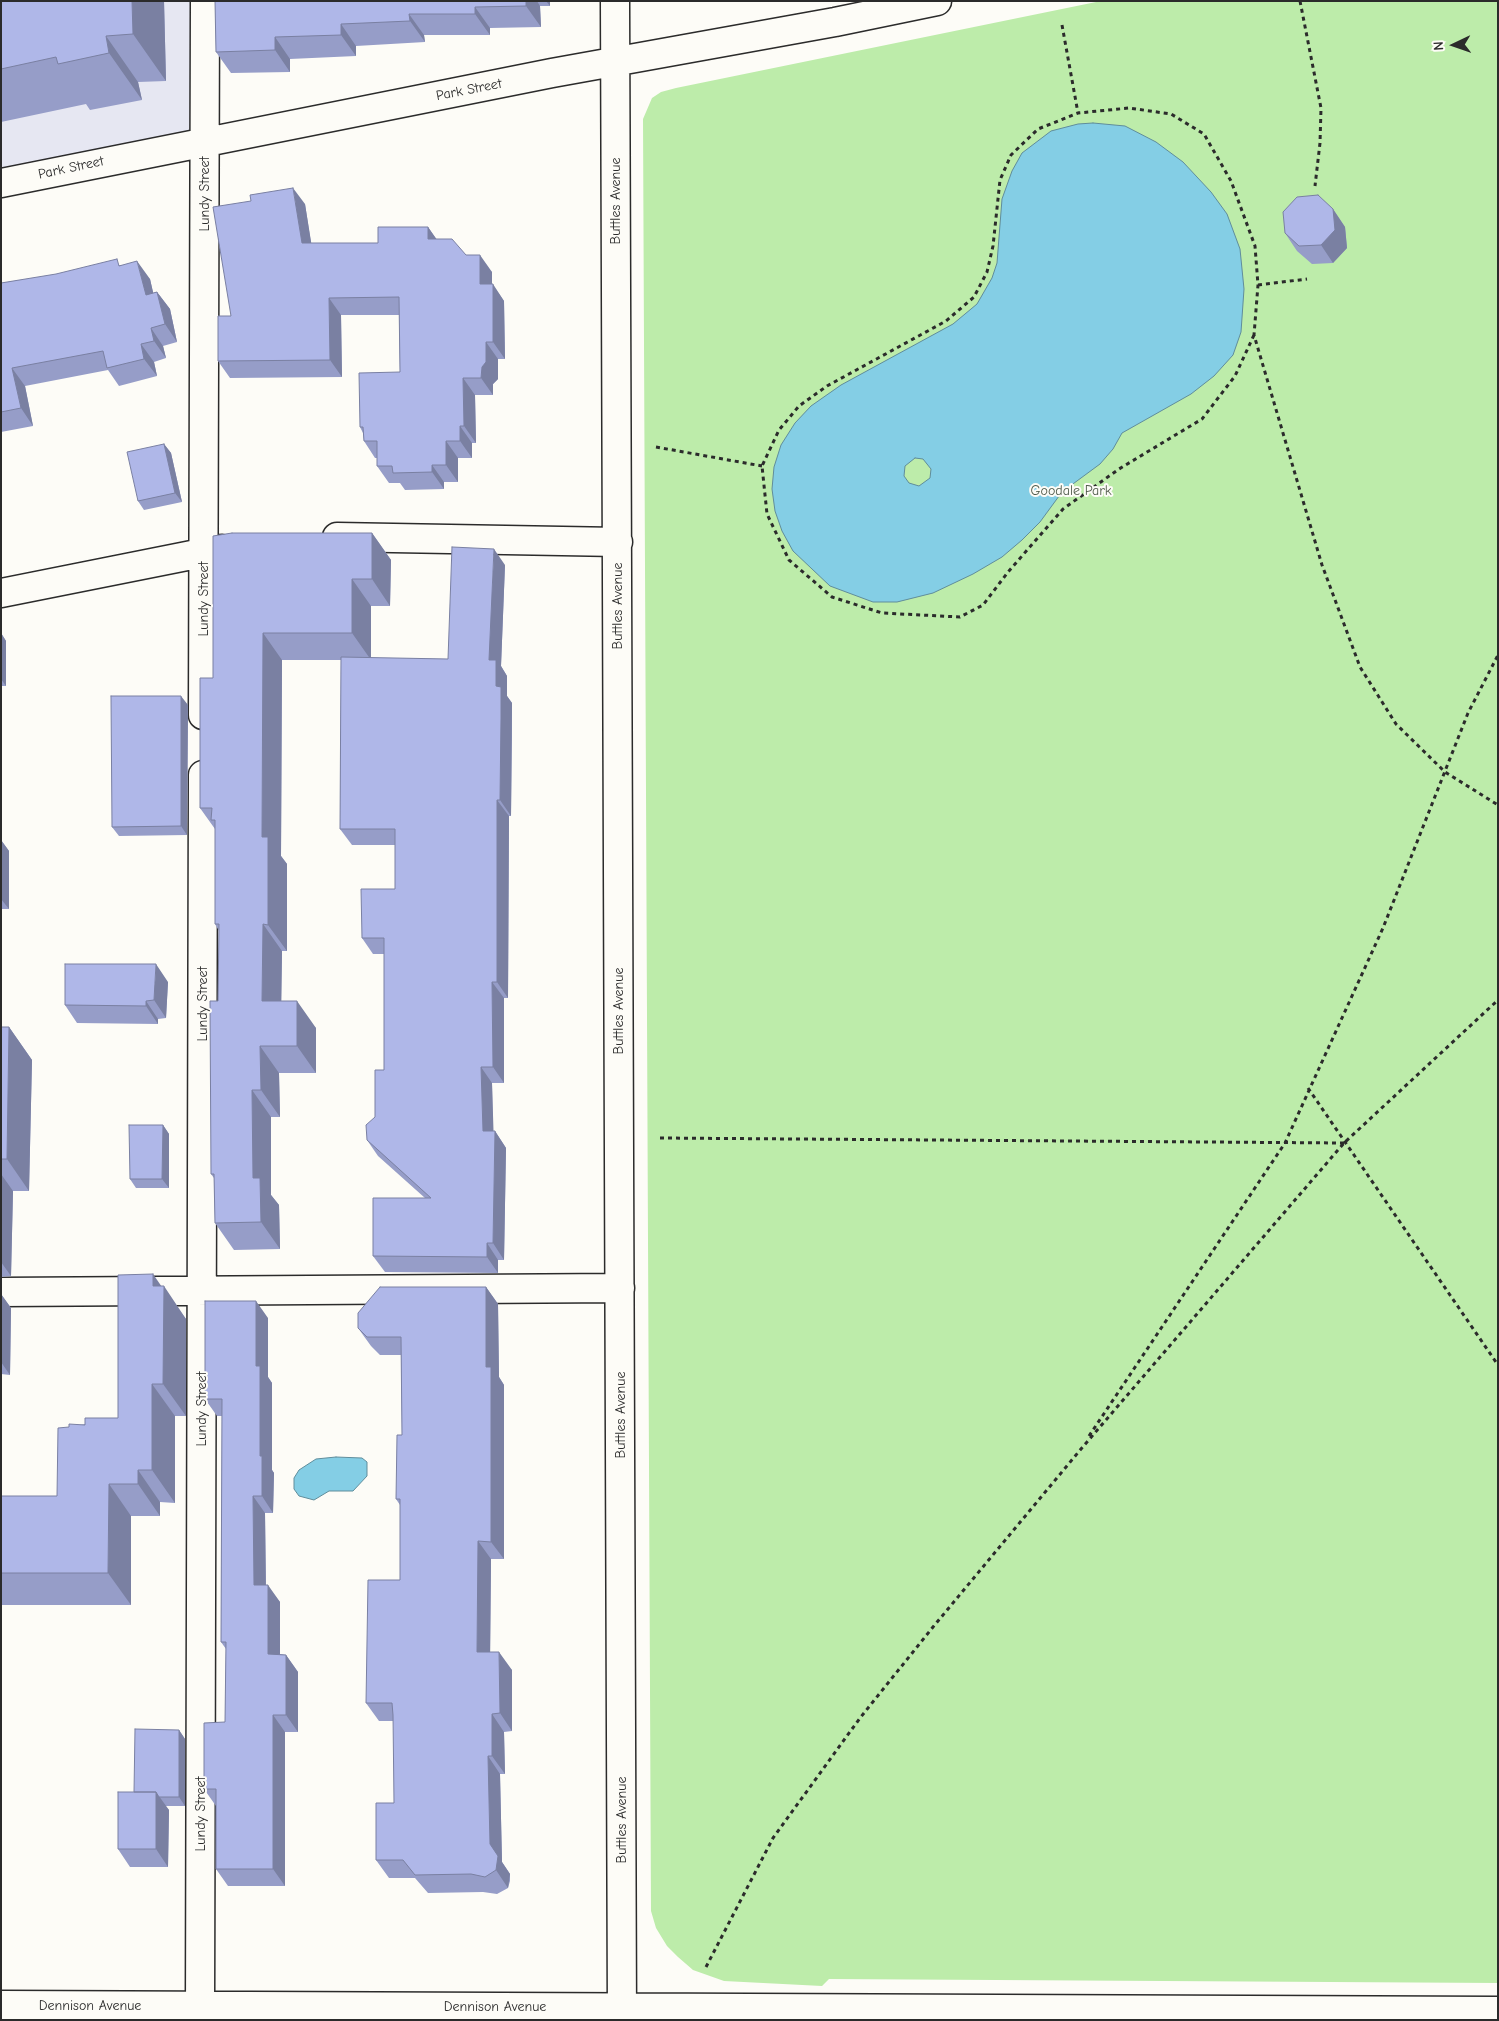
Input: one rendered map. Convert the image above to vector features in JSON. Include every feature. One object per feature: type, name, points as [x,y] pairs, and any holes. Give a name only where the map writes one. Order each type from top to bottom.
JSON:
[{"type":"street","name":"Lundy Street","points":[[200,2006],[205,1]]},
{"type":"street","name":"Buttles Avenue","points":[[615,1],[622,2014]]},
{"type":"street","name":"Park Street","points":[[1,183],[205,141],[937,1]]},
{"type":"street","points":[[309,537],[395,536],[618,542]]},
{"type":"street","points":[[1,593],[242,545]]},
{"type":"street","points":[[1,1292],[620,1288]]},
{"type":"street","name":"Dennison Avenue","points":[[1,2005],[200,2006],[622,2014],[1395,2015],[1498,2011]]},
{"type":"path","points":[[1300,1],[1321,108],[1320,143],[1315,186]]},
{"type":"path","points":[[1062,25],[1078,113]]},
{"type":"path","points":[[1130,108],[1171,114],[1204,134],[1231,181],[1255,246],[1258,285],[1254,335],[1235,376],[1202,419],[1119,469],[1063,509],[1008,572],[983,606],[960,617],[882,613],[832,597],[789,560],[767,514],[762,466],[780,430],[799,406],[827,386],[946,321],[974,297],[987,272],[1000,180],[1011,155],[1038,129],[1078,113],[1130,108]]},
{"type":"path","points":[[1258,285],[1307,279]]},
{"type":"path","points":[[1254,335],[1322,565],[1360,667],[1396,724],[1445,772],[1498,804]]},
{"type":"path","points":[[656,447],[762,466]]},
{"type":"path","points":[[1080,1449],[1284,1142],[1383,928],[1468,713],[1498,655]]},
{"type":"path","points":[[706,1967],[773,1838],[823,1767],[933,1627],[1080,1449],[1344,1144],[1498,1000]]},
{"type":"path","points":[[1308,1088],[1344,1144],[1498,1365]]},
{"type":"path","points":[[660,1138],[1344,1144]]},
{"type":"shaded area","points":[[1,1],[203,1],[201,150],[1,193]]},
{"type":"green space","name":"Goodale Park","points":[[1101,1],[1498,1],[1498,1983],[829,1979],[822,1986],[724,1981],[693,1970],[678,1957],[667,1946],[656,1928],[651,1911],[643,119],[652,98],[661,92],[676,88]]},
{"type":"water","points":[[1093,123],[1125,126],[1156,142],[1183,162],[1211,192],[1227,214],[1240,249],[1244,289],[1241,332],[1233,355],[1214,376],[1191,394],[1122,433],[1113,449],[1100,464],[1062,492],[1040,522],[1022,540],[1002,557],[973,574],[933,593],[897,602],[873,602],[830,586],[793,551],[782,531],[775,511],[772,489],[774,467],[781,445],[795,423],[811,406],[841,385],[953,324],[977,304],[992,278],[997,263],[1002,199],[1012,171],[1022,153],[1051,131],[1078,124]],"holes":[[[915,458],[923,459],[931,469],[930,478],[919,486],[909,483],[904,476],[905,466]]]},
{"type":"water","points":[[336,1457],[362,1458],[367,1462],[367,1476],[353,1491],[329,1491],[314,1500],[299,1496],[294,1489],[294,1478],[299,1470],[316,1459]]},
{"type":"building","points":[[1,1],[132,1],[133,34],[106,36],[109,53],[58,64],[56,57],[1,69]]},
{"type":"building","points":[[215,1],[526,1],[526,6],[475,7],[475,14],[409,14],[410,21],[341,24],[341,35],[275,37],[275,50],[216,52]]},
{"type":"building","points":[[293,188],[302,243],[378,243],[378,227],[428,227],[428,239],[452,239],[466,255],[480,255],[480,284],[493,284],[493,342],[486,342],[486,362],[482,367],[481,378],[463,378],[464,426],[460,426],[460,441],[446,441],[446,465],[432,465],[432,472],[393,473],[392,466],[377,466],[377,441],[364,441],[363,427],[360,427],[359,373],[400,372],[399,297],[329,298],[330,360],[218,361],[218,316],[231,316],[213,207],[251,201],[250,195]]},
{"type":"building","points":[[1318,195],[1333,209],[1335,230],[1321,245],[1299,246],[1285,233],[1283,212],[1297,197]]},
{"type":"building","points":[[117,259],[119,266],[137,261],[146,295],[157,292],[165,324],[151,328],[154,341],[141,344],[144,359],[107,368],[103,351],[12,368],[21,408],[1,412],[1,283],[56,274]]},
{"type":"building","points":[[164,444],[175,493],[138,501],[127,452]]},
{"type":"building","points":[[232,533],[372,533],[372,579],[352,579],[352,633],[263,633],[262,837],[268,837],[268,925],[263,924],[262,1001],[297,1001],[297,1046],[260,1046],[261,1090],[252,1090],[253,1178],[260,1178],[261,1222],[215,1223],[214,1174],[211,1174],[210,1001],[218,1001],[219,924],[215,924],[215,820],[211,820],[212,808],[200,808],[200,678],[213,678],[213,536]]},
{"type":"building","points":[[452,547],[494,549],[489,660],[496,660],[496,686],[501,687],[500,800],[497,800],[497,982],[492,982],[493,1067],[481,1067],[483,1131],[495,1131],[493,1243],[487,1243],[487,1257],[373,1256],[373,1198],[431,1198],[367,1140],[366,1125],[375,1117],[375,1070],[384,1070],[384,938],[362,938],[361,889],[395,889],[395,829],[340,829],[341,657],[448,659]]},
{"type":"building","points":[[111,696],[181,696],[181,826],[112,827]]},
{"type":"building","points":[[65,964],[156,964],[154,1000],[146,1001],[146,1006],[65,1005]]},
{"type":"building","points":[[1,1027],[9,1027],[7,1159],[1,1159]]},
{"type":"building","points":[[129,1125],[163,1125],[162,1179],[130,1179]]},
{"type":"building","points":[[153,1274],[153,1286],[164,1286],[163,1384],[152,1384],[152,1470],[138,1470],[138,1484],[109,1484],[108,1573],[1,1573],[1,1496],[57,1496],[58,1428],[69,1427],[69,1424],[85,1425],[85,1418],[118,1418],[118,1275]]},
{"type":"building","points":[[380,1287],[486,1287],[486,1367],[491,1367],[491,1542],[478,1541],[477,1652],[499,1652],[500,1713],[492,1714],[492,1756],[488,1756],[490,1844],[498,1856],[496,1870],[485,1877],[471,1874],[415,1875],[403,1860],[376,1860],[376,1803],[394,1803],[393,1715],[392,1703],[366,1703],[368,1580],[400,1580],[400,1499],[396,1499],[397,1435],[402,1435],[401,1337],[367,1337],[358,1328],[358,1313]]},
{"type":"building","points":[[205,1301],[256,1301],[256,1366],[260,1366],[262,1496],[253,1496],[254,1585],[268,1585],[268,1654],[286,1655],[286,1715],[273,1715],[273,1869],[216,1869],[216,1789],[204,1789],[204,1723],[225,1722],[226,1642],[221,1642],[222,1399],[205,1399]]},
{"type":"building","points":[[135,1729],[179,1730],[179,1797],[159,1797],[156,1792],[134,1792]]},
{"type":"building","points":[[118,1792],[156,1792],[156,1849],[118,1849]]}]
